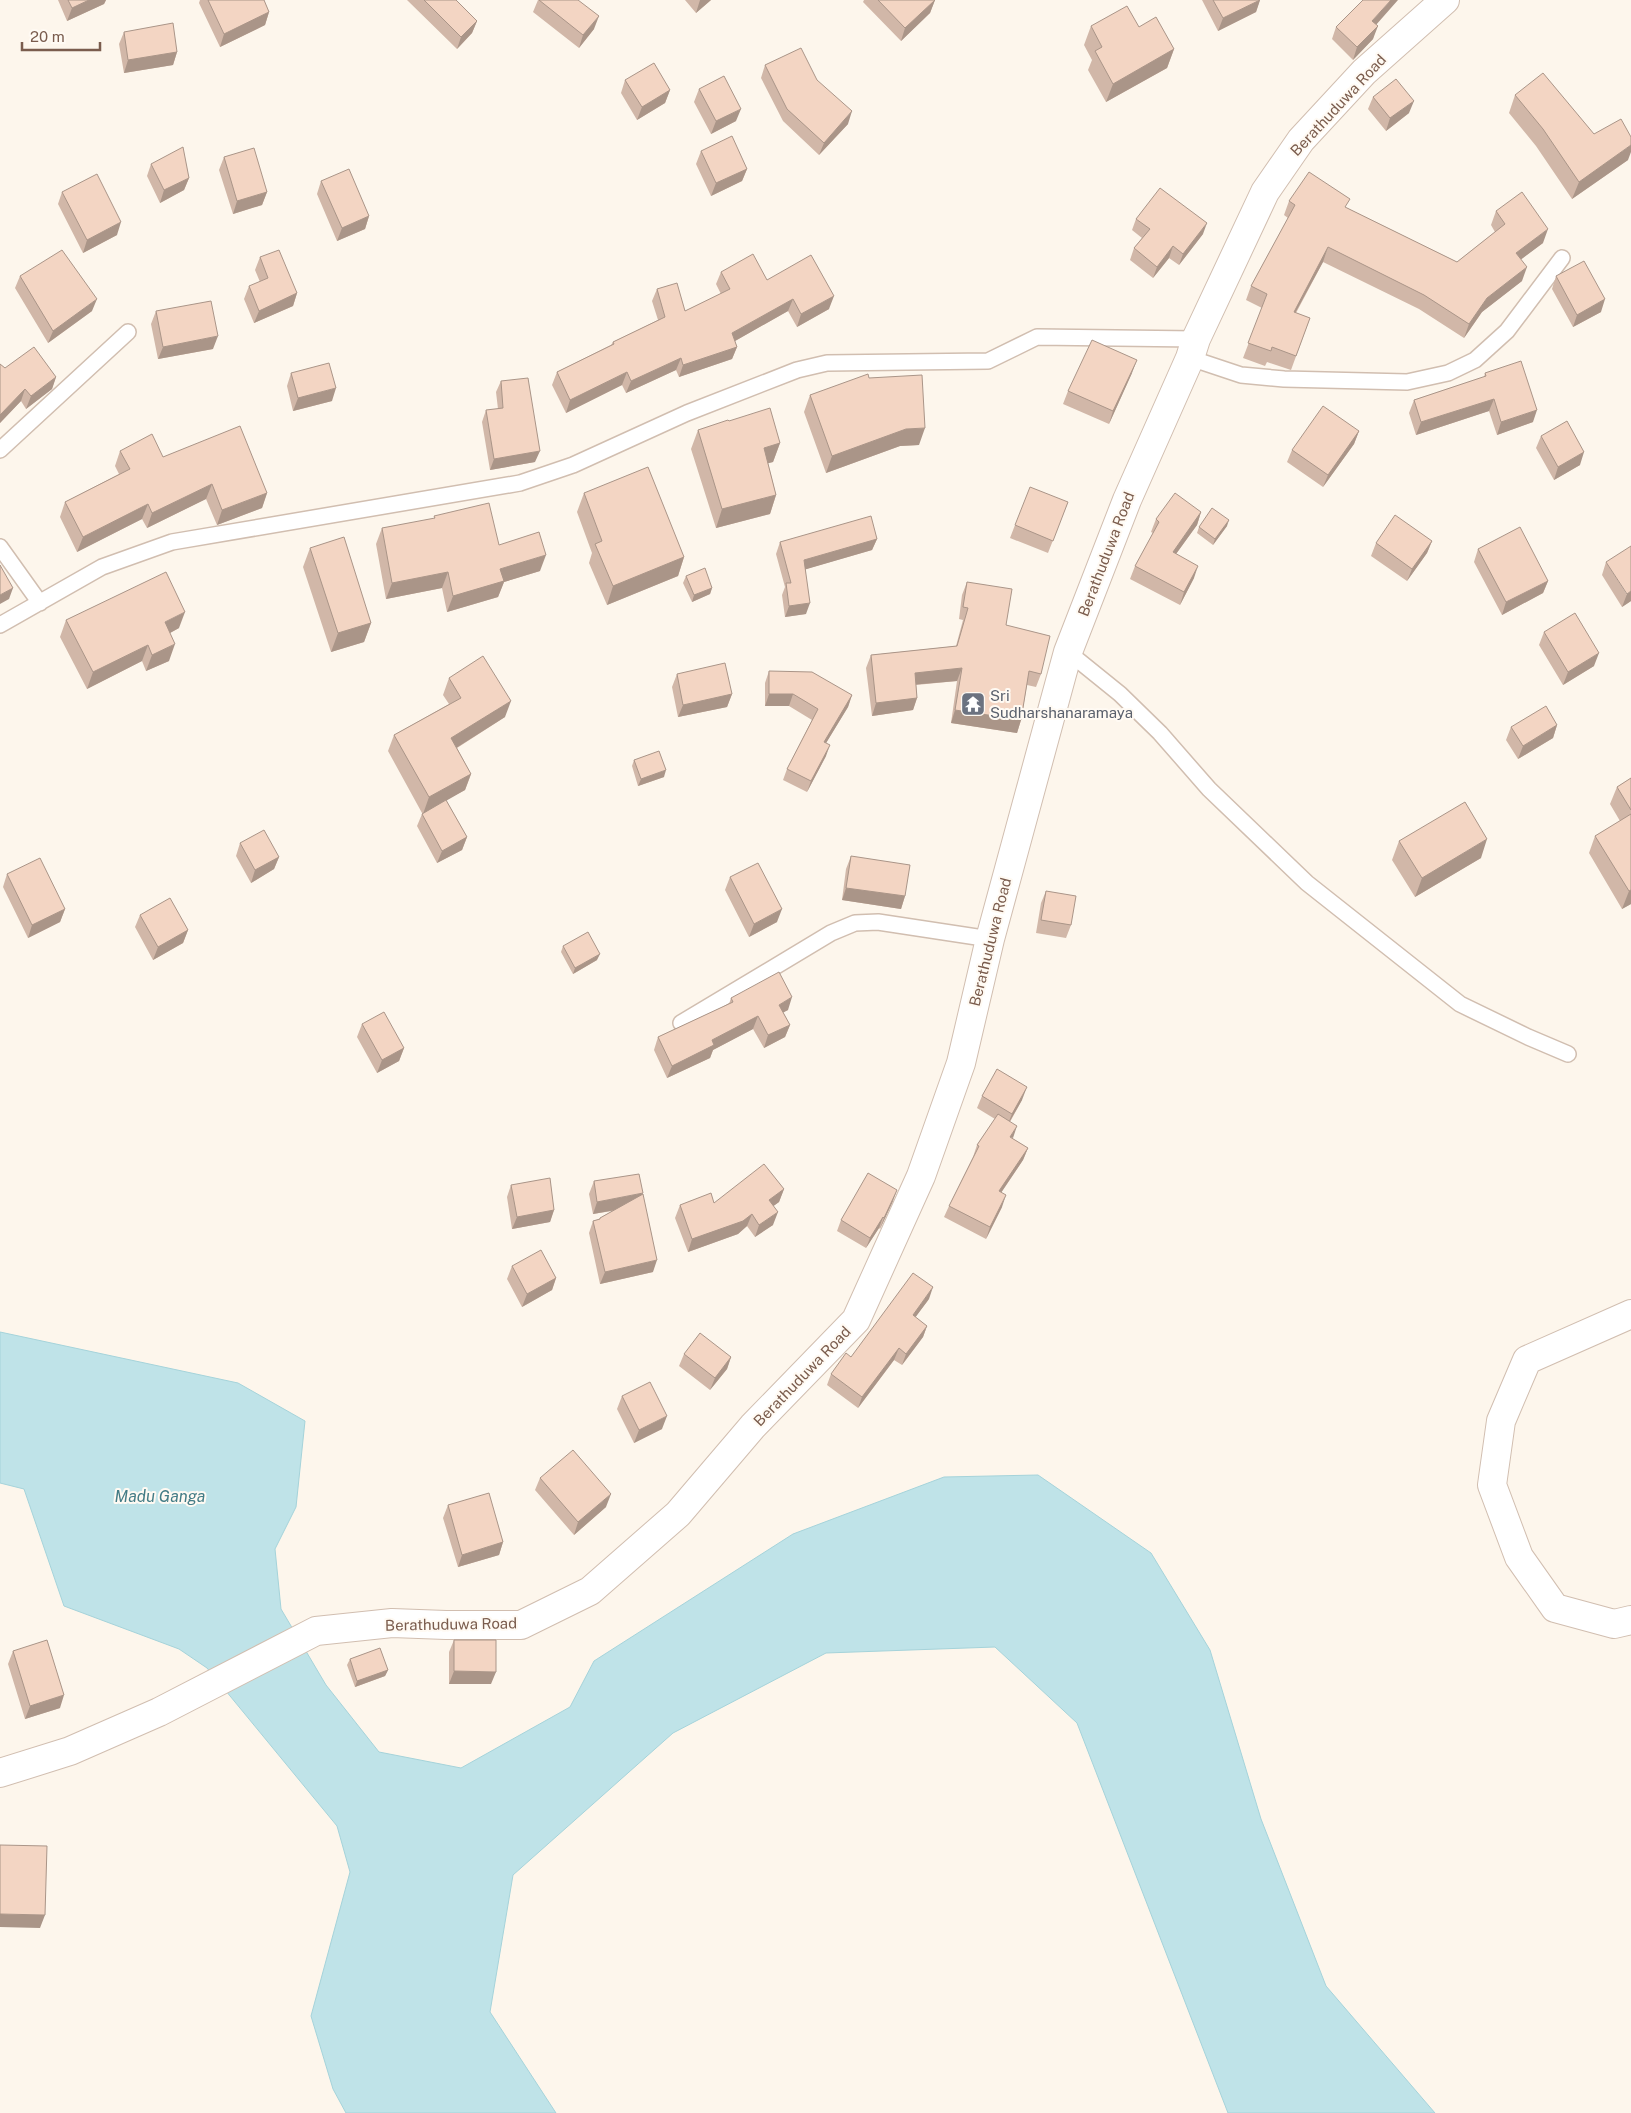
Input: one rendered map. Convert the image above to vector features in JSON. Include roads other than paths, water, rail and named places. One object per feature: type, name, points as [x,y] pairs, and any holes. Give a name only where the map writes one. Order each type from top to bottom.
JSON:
[{"type":"street","name":"Berathuduwa Road","points":[[0,1773],[70,1751],[159,1712],[316,1632],[392,1623],[521,1625],[590,1591],[678,1514],[754,1426],[856,1320],[921,1176],[961,1063],[990,939],[1068,652],[1126,500],[1193,348],[1265,192],[1300,140],[1364,72],[1445,0]]},
{"type":"street","points":[[1631,1314],[1528,1360],[1501,1421],[1492,1485],[1519,1557],[1555,1608],[1614,1624],[1631,1620]]},
{"type":"lane","points":[[0,625],[102,566],[172,542],[520,483],[573,465],[687,414],[797,370],[827,363],[988,361],[1037,337],[1193,348],[1241,375],[1284,379],[1407,382],[1448,373],[1475,360],[1506,330],[1562,258]]},
{"type":"lane","points":[[0,450],[128,332]]},
{"type":"lane","points":[[0,547],[40,603]]},
{"type":"lane","points":[[1068,652],[1120,694],[1160,733],[1210,789],[1307,883],[1460,1004],[1568,1054]]},
{"type":"lane","points":[[681,1023],[831,933],[855,923],[878,922],[990,939]]},
{"type":"water","name":"Madu Ganga","points":[[0,1332],[238,1383],[305,1421],[296,1507],[275,1549],[281,1609],[326,1685],[379,1752],[461,1768],[570,1707],[594,1661],[793,1534],[944,1477],[1038,1475],[1151,1553],[1210,1650],[1261,1819],[1326,1986],[1435,2113],[1228,2113],[1077,1723],[995,1647],[826,1653],[673,1733],[513,1875],[490,2012],[556,2113],[346,2113],[333,2089],[311,2016],[350,1872],[337,1826],[207,1668],[179,1649],[64,1606],[24,1489],[0,1483]]},
{"type":"place","name":"Sri Sudharshanaramaya","points":[[973,704]]}]
